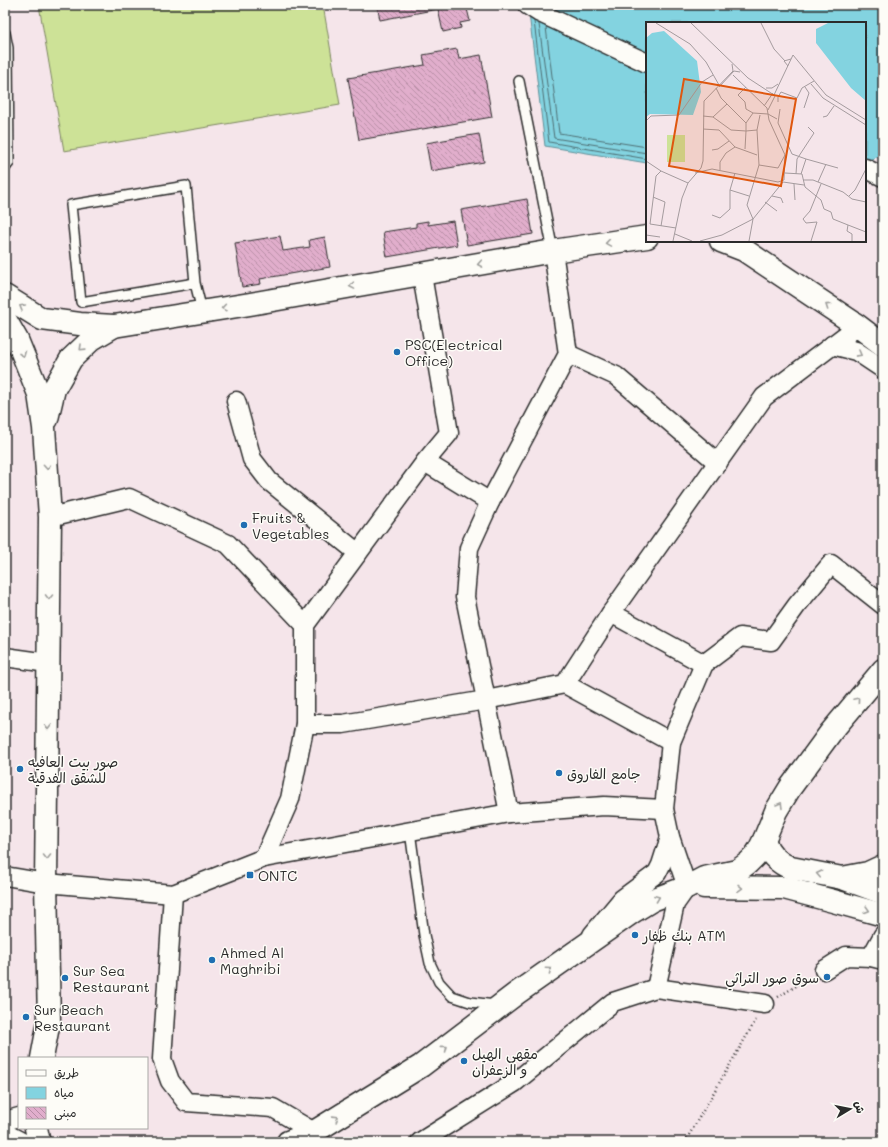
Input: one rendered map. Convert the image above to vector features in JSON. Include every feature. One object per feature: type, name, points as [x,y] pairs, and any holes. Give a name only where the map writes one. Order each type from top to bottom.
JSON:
[{"type":"street","points":[[527,5],[538,12],[646,62]]},
{"type":"street","points":[[866,168],[883,177]]},
{"type":"street","points":[[5,296],[42,319],[80,324],[114,326],[646,236]]},
{"type":"street","points":[[724,242],[744,250],[883,344]]},
{"type":"street","points":[[509,813],[465,597],[469,548],[490,502],[568,354],[553,251]]},
{"type":"street","points":[[264,858],[290,799],[305,724],[305,625],[425,462],[450,433],[422,275]]},
{"type":"street","points":[[5,319],[17,340],[39,394],[44,428],[50,516],[46,883],[49,1021],[42,1057]]},
{"type":"street","points":[[44,428],[54,389],[71,359],[92,339],[114,326]]},
{"type":"street","points":[[565,684],[611,613],[764,397],[858,326]]},
{"type":"street","points":[[832,346],[856,351],[883,369]]},
{"type":"street","points":[[568,354],[616,376],[718,463]]},
{"type":"street","points":[[236,401],[252,460],[269,481],[358,553]]},
{"type":"street","points":[[425,462],[490,502]]},
{"type":"street","points":[[50,516],[128,498],[228,544],[305,625]]},
{"type":"street","points":[[687,887],[670,837],[664,810],[671,742],[704,664],[740,637],[771,641],[797,605],[831,564],[883,605]]},
{"type":"street","points":[[611,613],[704,664]]},
{"type":"street","points":[[5,657],[48,663]]},
{"type":"street","points":[[288,1142],[314,1132],[421,1066],[583,946],[652,900],[687,887],[704,878],[729,873],[742,868],[755,856],[764,840],[776,811],[790,788],[831,732],[883,670]]},
{"type":"street","points":[[305,724],[343,724],[486,700],[565,684],[671,742]]},
{"type":"street","points":[[5,876],[46,883],[173,894],[264,858],[509,813],[604,806],[664,810]]},
{"type":"street","points":[[583,946],[622,898],[657,873],[670,837]]},
{"type":"street","points":[[764,840],[770,852],[786,866],[842,878],[883,893]]},
{"type":"street","points":[[842,878],[868,873],[883,866]]},
{"type":"street","points":[[687,887],[784,888],[883,915]]},
{"type":"street","points":[[656,988],[675,904],[687,887]]},
{"type":"street","points":[[173,894],[162,1059],[170,1081],[186,1102],[273,1108],[314,1132]]},
{"type":"street","points":[[824,970],[846,956],[877,958],[883,934]]},
{"type":"street","points":[[420,1142],[514,1083],[613,1002],[656,988],[765,1004]]},
{"type":"street","points":[[5,1121],[18,1117]]},
{"type":"street","points":[[36,1129],[39,1142]]},
{"type":"street","points":[[5,1134],[22,1142]]},
{"type":"lane","points":[[5,33],[8,48],[9,163],[5,168]]},
{"type":"lane","points":[[519,81],[553,251]]},
{"type":"lane","points":[[195,283],[81,302],[71,205],[186,186],[195,283],[202,312]]},
{"type":"lane","points":[[410,830],[424,935],[430,963],[439,982],[452,996],[470,1002],[500,1006]]},
{"type":"path","points":[[685,1142],[765,1004],[824,970]]},
{"type":"green space","points":[[39,5],[323,5],[340,105],[64,151]]},
{"type":"water","points":[[528,5],[883,5],[883,156],[866,161],[866,22],[646,22],[646,163],[545,146]]},
{"type":"building","points":[[377,5],[466,5],[470,21],[460,23],[461,28],[443,32],[438,9],[380,20]]},
{"type":"building","points":[[457,49],[459,59],[481,55],[492,117],[359,140],[348,78],[425,65],[423,55]]},
{"type":"building","points":[[479,134],[484,162],[431,171],[426,143]]},
{"type":"building","points":[[527,199],[533,234],[467,245],[461,210]]},
{"type":"building","points":[[428,221],[428,225],[453,221],[457,245],[387,257],[383,232],[416,227],[416,223]]},
{"type":"building","points":[[280,236],[283,251],[310,247],[309,240],[325,237],[330,267],[260,279],[261,284],[242,287],[235,243]]},
{"type":"place","name":"PSC(Electrical Office)","points":[[397,352]]},
{"type":"place","name":"Fruits & Vegetables","points":[[244,525]]},
{"type":"place","name":"صور بيت العافيه للشقق الفدقية","points":[[20,769]]},
{"type":"place","name":"جامع الفاروق","points":[[559,773]]},
{"type":"place","name":"ONTC","points":[[250,875]]},
{"type":"place","name":"بنك ظفار ATM","points":[[635,935]]},
{"type":"place","name":"Ahmed Al Maghribi","points":[[212,960]]},
{"type":"place","name":"سوق صور التراثي","points":[[827,977]]},
{"type":"place","name":"Sur Sea Restaurant","points":[[65,978]]},
{"type":"place","name":"Sur Beach Restaurant","points":[[26,1017]]},
{"type":"place","name":"مقهى الهيل و الزعفران","points":[[464,1061]]}]
